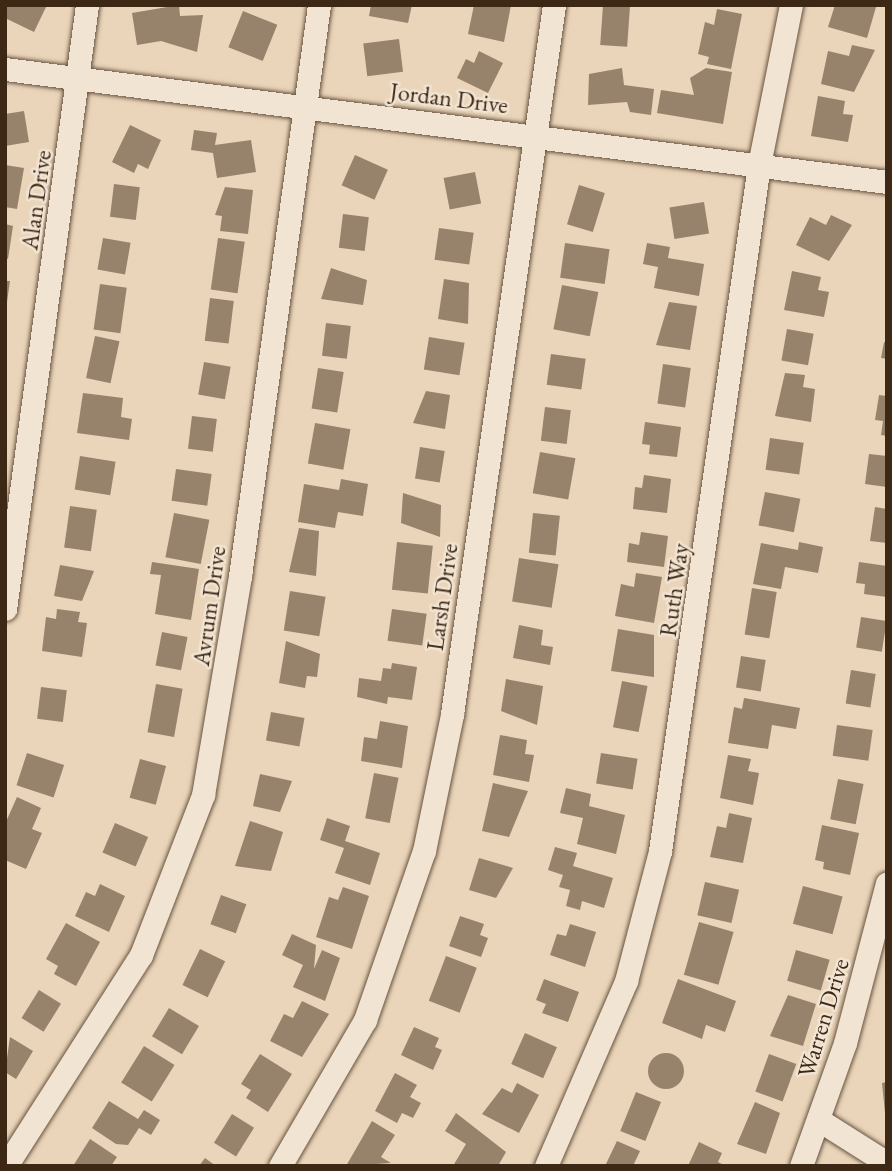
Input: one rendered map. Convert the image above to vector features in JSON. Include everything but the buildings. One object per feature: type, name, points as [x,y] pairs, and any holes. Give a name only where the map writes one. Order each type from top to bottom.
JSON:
[{"type":"street","name":"Alan Drive","points":[[5,609],[87,5]]},
{"type":"street","name":"Avrum Drive","points":[[6,1166],[141,955],[203,795],[242,562],[302,106],[319,5]]},
{"type":"street","name":"Larsh Drive","points":[[280,1166],[365,1020],[425,851],[452,715],[533,136],[554,5]]},
{"type":"street","name":"Ruth Way","points":[[546,1166],[626,981],[660,852],[759,165],[791,5]]},
{"type":"street","name":"Jordan Drive","points":[[5,69],[78,75],[887,183]]},
{"type":"street","name":"Warren Drive","points":[[801,1166],[819,1120],[887,883]]},
{"type":"street","points":[[819,1120],[887,1163]]}]
